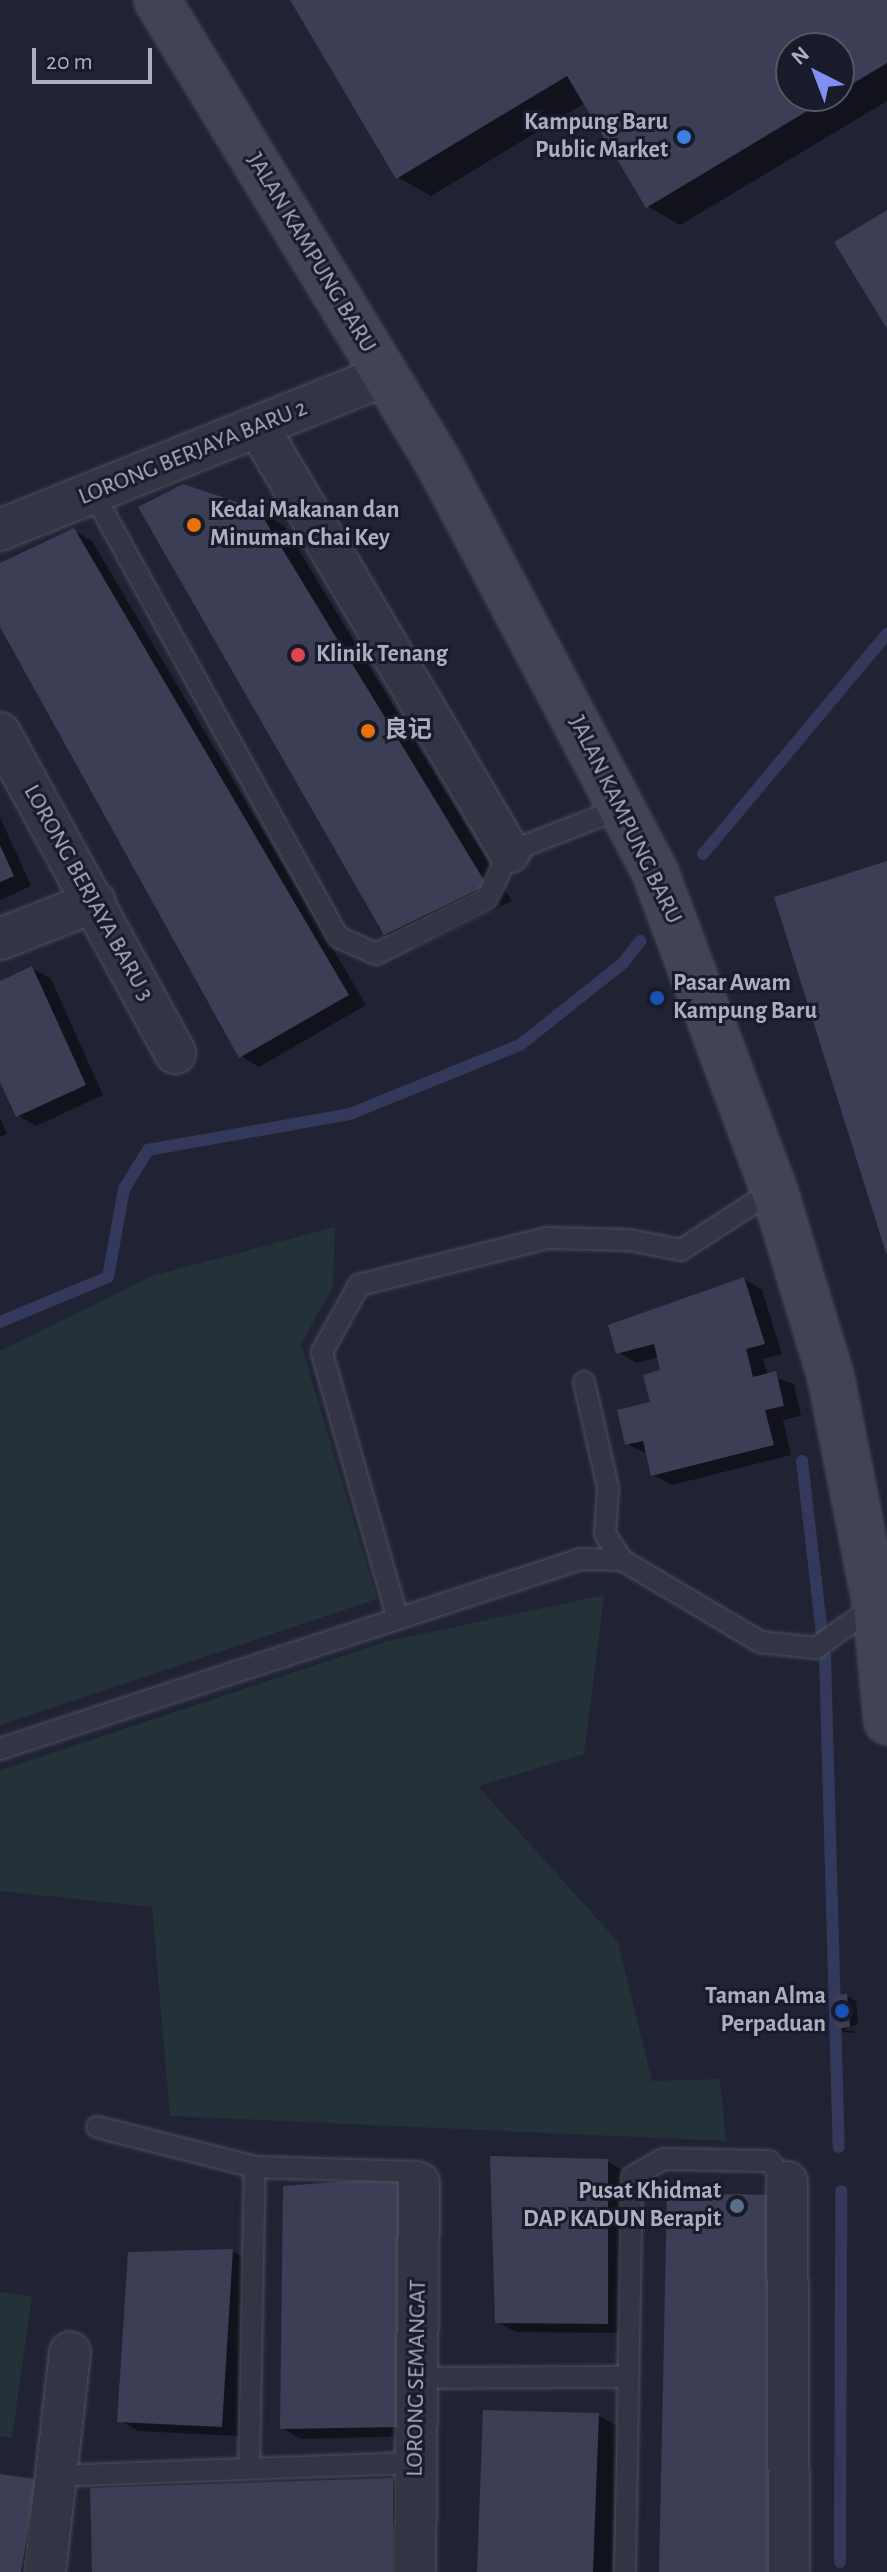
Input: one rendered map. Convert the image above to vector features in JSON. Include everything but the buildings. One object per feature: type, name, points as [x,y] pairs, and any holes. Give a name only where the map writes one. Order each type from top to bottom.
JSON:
[{"type":"main road","name":"JALAN KAMPUNG BARU","points":[[157,0],[386,375],[624,807],[774,1190],[831,1378],[882,1603],[887,1721]]},
{"type":"street","name":"LORONG BERJAYA BARU 2","points":[[0,530],[386,375]]},
{"type":"street","points":[[258,427],[509,852]]},
{"type":"street","name":"LORONG BERJAYA BARU 3","points":[[0,733],[175,1053]]},
{"type":"street","points":[[0,939],[95,902]]},
{"type":"street","points":[[787,2182],[789,2572]]},
{"type":"street","name":"LORONG SEMANGAT","points":[[415,2572],[419,2183]]},
{"type":"street","points":[[45,2572],[70,2352]]},
{"type":"lane","points":[[93,493],[338,937],[376,954],[487,899],[509,852],[624,807]]},
{"type":"lane","points":[[397,1616],[322,1352],[359,1285],[547,1238],[629,1240],[681,1250],[774,1190]]},
{"type":"lane","points":[[584,1382],[608,1488],[605,1534],[622,1560],[760,1642],[816,1648],[882,1603]]},
{"type":"lane","points":[[0,1749],[397,1616],[581,1559],[622,1560]]},
{"type":"lane","points":[[97,2127],[255,2167],[418,2172],[419,2183]]},
{"type":"lane","points":[[625,2572],[625,2377],[632,2177],[663,2159],[769,2161],[787,2182]]},
{"type":"lane","points":[[249,2468],[255,2167]]},
{"type":"lane","points":[[417,2378],[625,2377]]},
{"type":"lane","points":[[56,2476],[416,2463]]},
{"type":"shaded area","points":[[335,1227],[333,1287],[301,1344],[377,1599],[0,1725],[0,1351],[152,1276]]},
{"type":"shaded area","points":[[604,1595],[584,1754],[478,1786],[618,1942],[652,2081],[720,2079],[726,2141],[170,2116],[152,1907],[0,1891],[0,1770],[384,1642]]},
{"type":"shaded area","points":[[0,2292],[32,2296],[12,2438],[0,2436]]},
{"type":"waterway","points":[[703,854],[887,634]]},
{"type":"waterway","points":[[0,1322],[108,1277],[124,1189],[148,1150],[350,1114],[520,1045],[623,963],[640,941]]},
{"type":"waterway","points":[[802,1461],[822,1633]]},
{"type":"waterway","points":[[825,1656],[839,2147]]},
{"type":"waterway","points":[[840,2562],[841,2191]]},
{"type":"place","name":"Kampung Baru Public Market","points":[[684,137]]},
{"type":"place","name":"Kedai Makanan dan Minuman Chai Key","points":[[194,525]]},
{"type":"place","name":"Klinik Tenang","points":[[298,655]]},
{"type":"place","name":"良记","points":[[368,731]]},
{"type":"place","name":"Pasar Awam Kampung Baru","points":[[657,998]]},
{"type":"place","name":"Taman Alma Perpaduan","points":[[842,2011]]},
{"type":"place","name":"Pusat Khidmat DAP KADUN Berapit","points":[[737,2206]]}]
